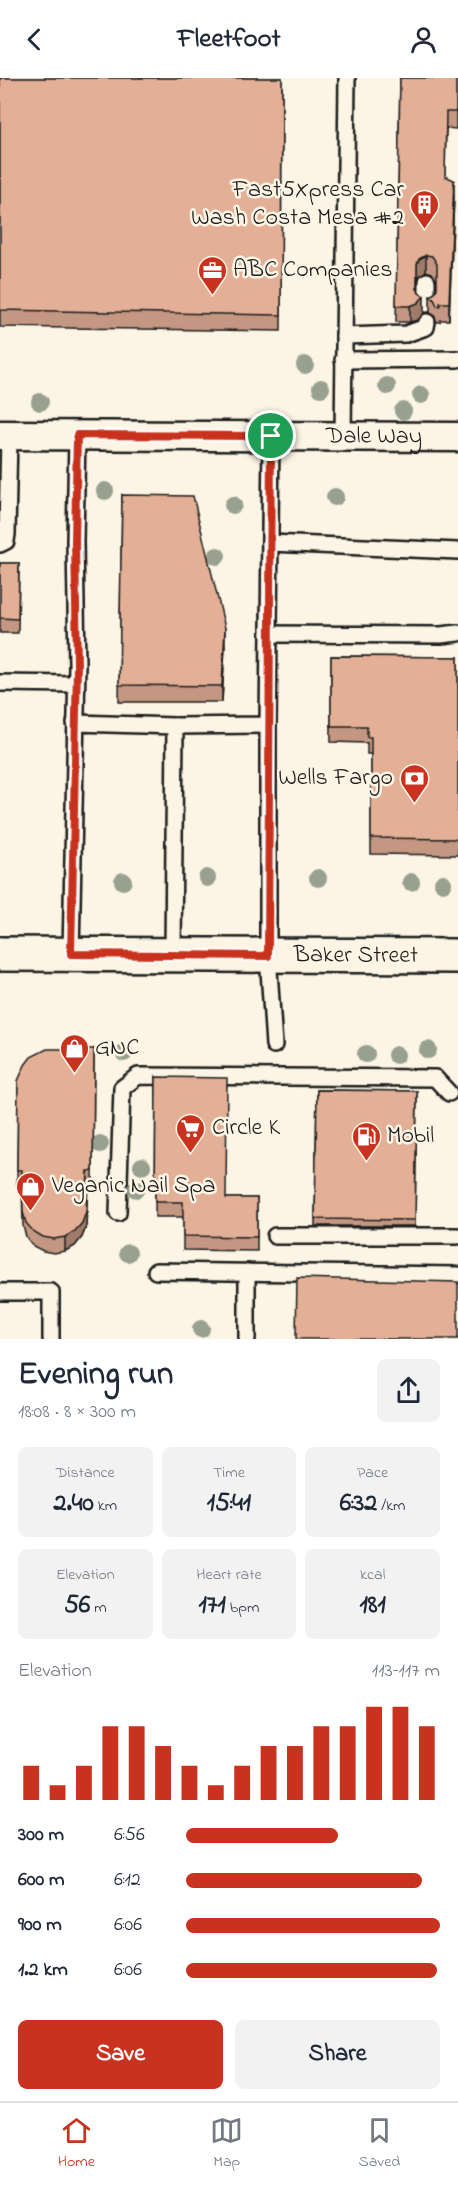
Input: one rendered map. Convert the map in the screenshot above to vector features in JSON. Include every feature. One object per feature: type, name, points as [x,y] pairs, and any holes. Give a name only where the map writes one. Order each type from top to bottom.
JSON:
[{"type":"main road","name":"Baker Street","points":[[0,954],[458,956]]},
{"type":"street","name":"Dale Way","points":[[4,435],[458,437]]},
{"type":"lane","points":[[343,436],[347,78]]},
{"type":"lane","points":[[427,281],[427,304]]},
{"type":"lane","points":[[344,336],[406,334],[426,327],[426,322]]},
{"type":"lane","points":[[343,360],[458,359]]},
{"type":"lane","points":[[0,544],[6,541],[7,534],[4,435]]},
{"type":"lane","points":[[71,954],[76,684],[77,435]]},
{"type":"lane","points":[[271,436],[268,956],[274,1045]]},
{"type":"lane","points":[[270,543],[458,550]]},
{"type":"lane","points":[[269,634],[441,635],[458,633]]},
{"type":"lane","points":[[0,683],[76,684]]},
{"type":"lane","points":[[75,723],[175,726],[268,725]]},
{"type":"lane","points":[[173,954],[175,726]]},
{"type":"lane","points":[[118,1213],[122,1088],[138,1076],[435,1078],[449,1093]]},
{"type":"lane","points":[[274,1236],[458,1236]]},
{"type":"lane","points":[[156,1271],[458,1275]]},
{"type":"lane","points":[[247,1272],[247,1339]]},
{"type":"lane","points":[[0,1292],[51,1292],[51,1339]]},
{"type":"building","points":[[0,78],[282,78],[281,315],[0,310]]},
{"type":"building","name":"Fast5Xpress Car Wash Costa Mesa #2","points":[[400,78],[456,78],[456,112],[446,112],[445,176],[454,180],[449,303],[440,303],[440,306],[437,306],[430,296],[437,288],[437,264],[432,256],[426,255],[419,259],[417,264],[417,288],[424,296],[418,303],[410,306],[396,306]]},
{"type":"building","points":[[122,495],[193,496],[225,628],[222,686],[119,685]]},
{"type":"building","points":[[0,563],[19,563],[18,619],[0,618]]},
{"type":"building","name":"Wells Fargo","points":[[331,656],[458,657],[458,839],[371,838],[371,737],[367,737],[367,726],[331,726]]},
{"type":"building","points":[[47,1049],[94,1049],[93,1171],[88,1171],[86,1212],[82,1223],[75,1231],[65,1237],[54,1239],[43,1237],[26,1223],[23,1212],[22,1170],[17,1170],[18,1081],[31,1057]]},
{"type":"building","name":"Circle K","points":[[156,1077],[227,1078],[226,1198],[257,1198],[257,1237],[183,1236],[183,1202],[155,1202]]},
{"type":"building","name":"Mobil","points":[[317,1090],[417,1091],[415,1220],[315,1219]]},
{"type":"building","points":[[297,1278],[458,1282],[458,1339],[296,1339]]},
{"type":"place","name":"Fast5Xpress Car Wash Costa Mesa #2","points":[[425,230]]},
{"type":"place","name":"ABC Companies","points":[[212,296]]},
{"type":"place","name":"Wells Fargo","points":[[414,804]]},
{"type":"place","name":"GNC","points":[[74,1074]]},
{"type":"place","name":"Circle K","points":[[191,1154]]},
{"type":"place","name":"Mobil","points":[[366,1162]]},
{"type":"place","name":"Veganic Nail Spa","points":[[31,1212]]},
{"type":"route","points":[[77,435],[271,436],[268,956],[71,954],[77,665],[75,542],[77,435]]}]
